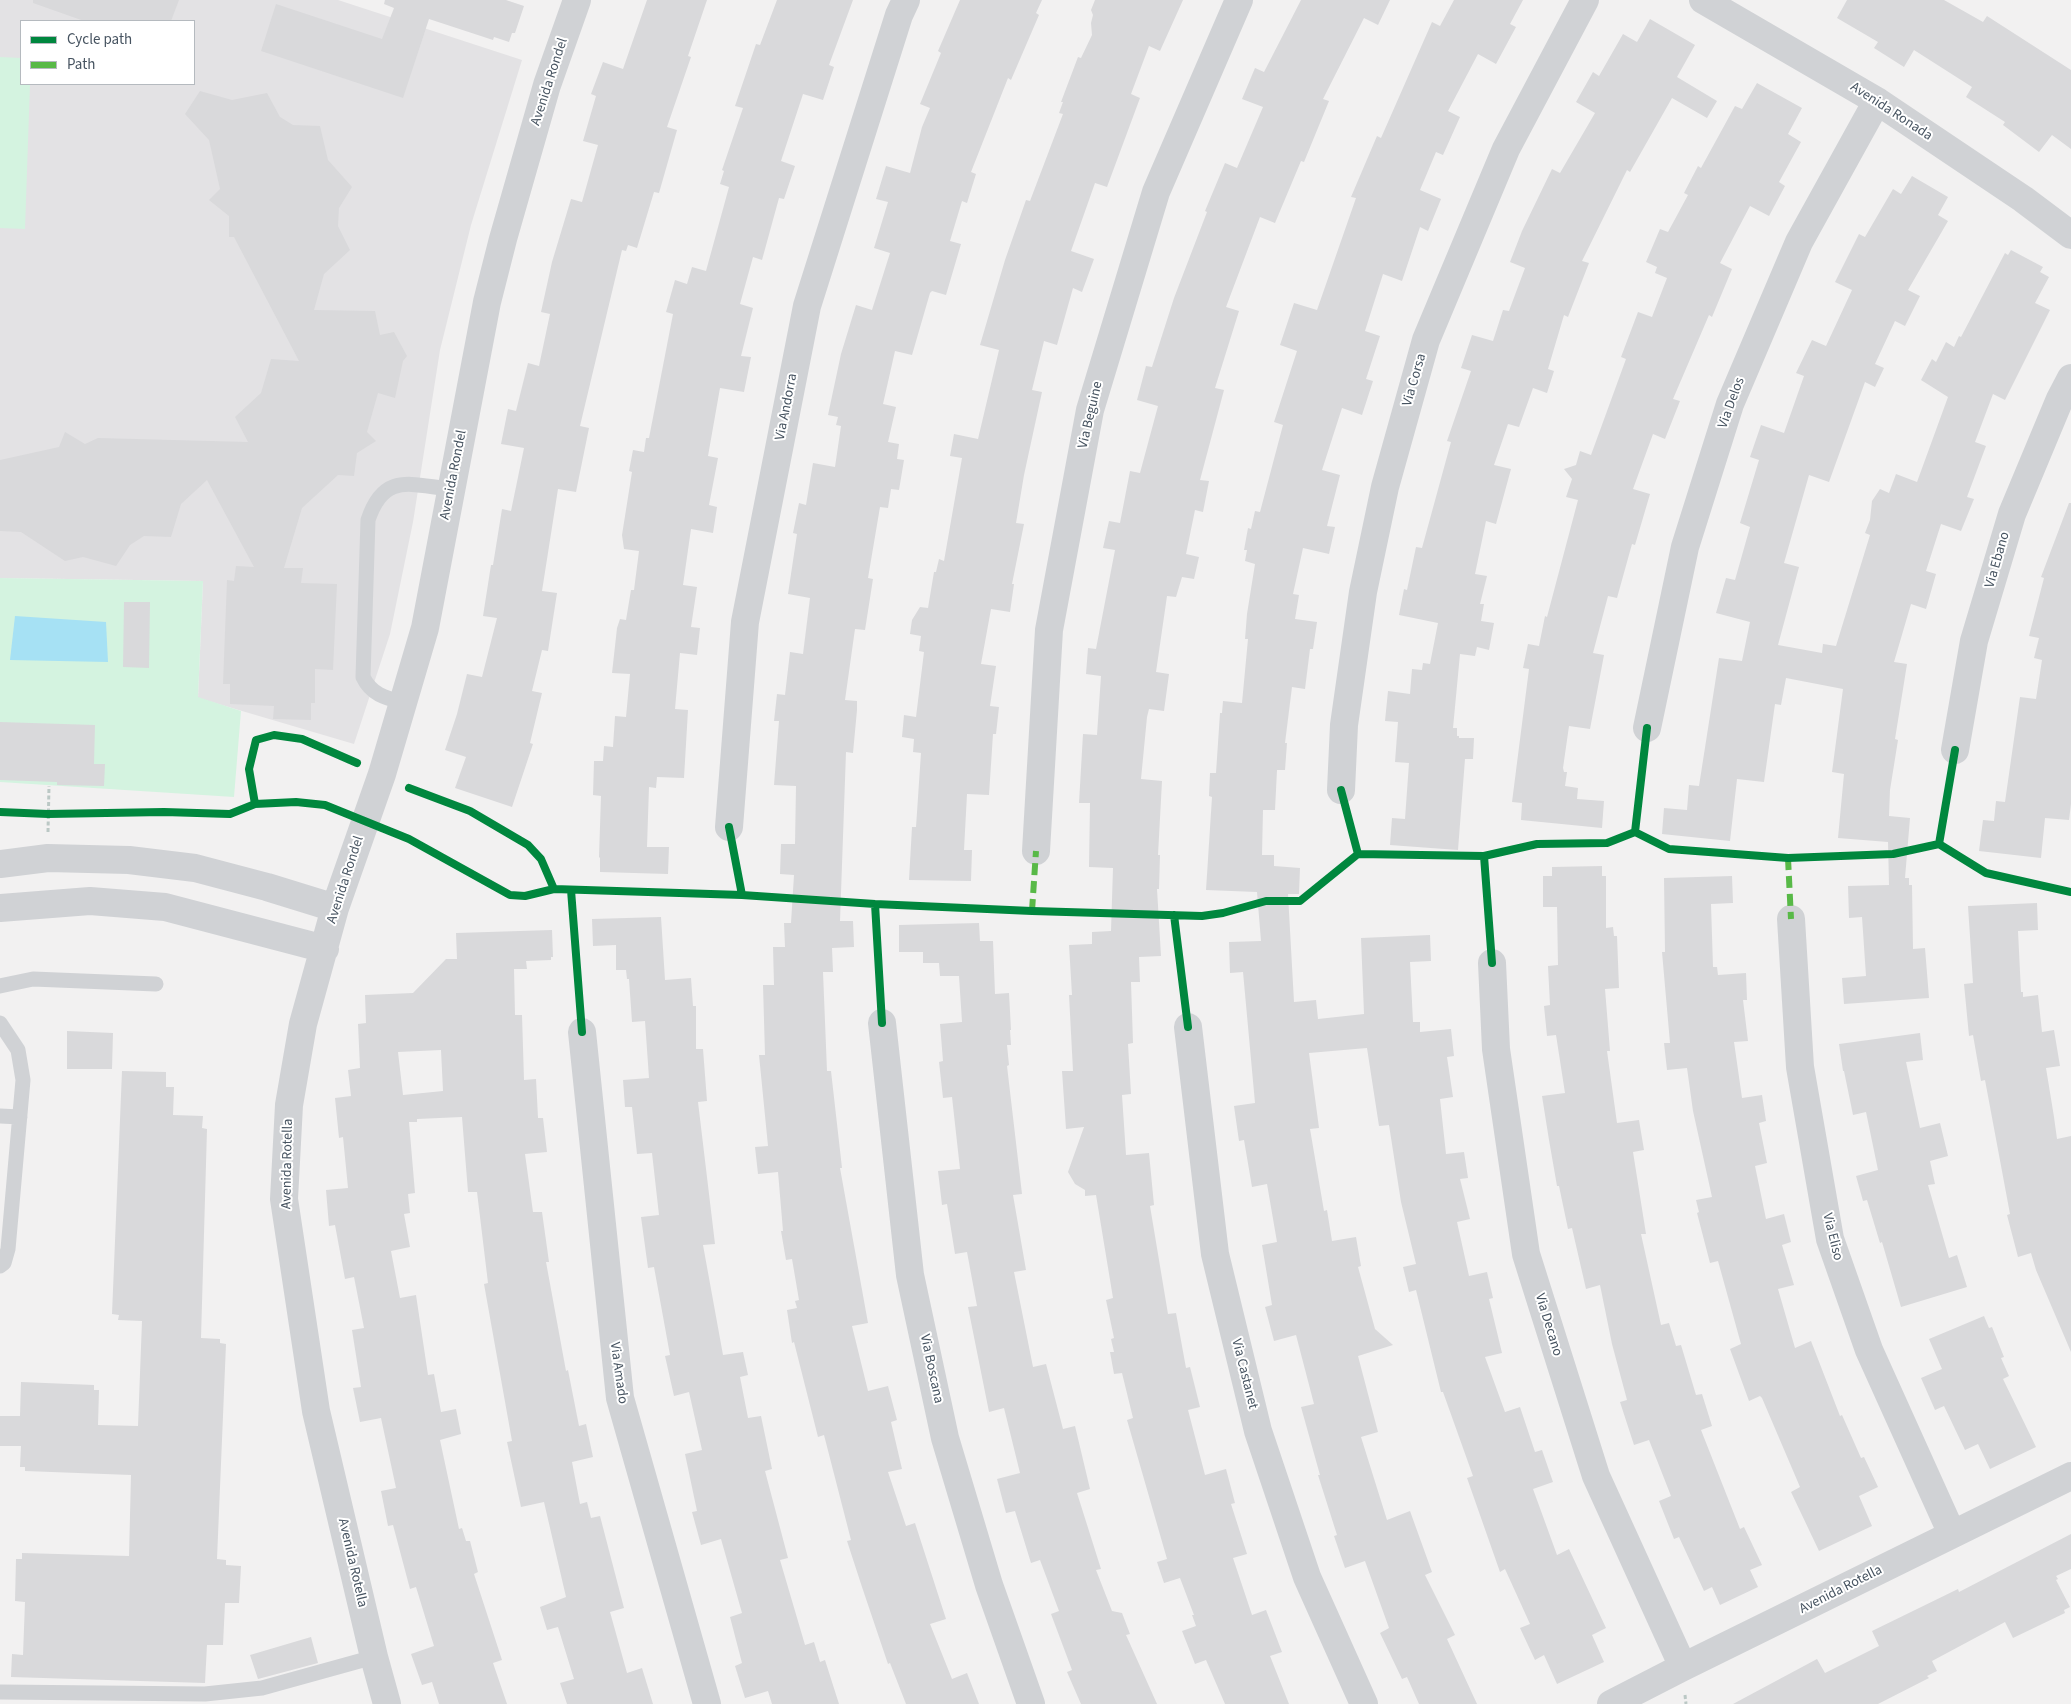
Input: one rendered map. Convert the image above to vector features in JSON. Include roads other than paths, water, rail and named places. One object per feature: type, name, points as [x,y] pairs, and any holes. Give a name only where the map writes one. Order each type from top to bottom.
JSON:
[{"type":"street","name":"Avenida Rondel","points":[[325,949],[335,908],[382,774],[425,628],[487,302],[503,238],[548,85],[578,0]]},
{"type":"street","name":"Via Andorra","points":[[729,827],[745,622],[806,306],[899,15],[906,0]]},
{"type":"street","name":"Via Beguine","points":[[1036,851],[1049,630],[1090,410],[1156,192],[1239,0]]},
{"type":"street","name":"Via Corsa","points":[[1341,790],[1344,725],[1363,592],[1385,487],[1426,340],[1506,149],[1585,0]]},
{"type":"street","name":"Avenida Ronada","points":[[1703,0],[1877,101],[2023,199],[2071,236]]},
{"type":"street","name":"Via Delos","points":[[1647,728],[1685,547],[1730,404],[1799,242],[1877,101]]},
{"type":"street","name":"Via Ebano","points":[[1955,750],[1974,641],[2012,514],[2060,399],[2071,378]]},
{"type":"street","points":[[0,864],[48,858],[129,860],[195,868],[267,887],[335,908]]},
{"type":"street","points":[[0,908],[90,901],[165,907],[325,949]]},
{"type":"street","name":"Via Eliso","points":[[1792,919],[1800,1067],[1830,1239],[1869,1350],[1952,1534]]},
{"type":"street","name":"Avenida Rotella","points":[[325,949],[303,1024],[289,1105],[284,1199],[316,1411],[374,1657],[387,1704]]},
{"type":"street","name":"Via Decano","points":[[1492,963],[1496,1049],[1526,1254],[1596,1476],[1683,1667]]},
{"type":"street","name":"Via Boscana","points":[[882,1023],[910,1274],[943,1428],[988,1585],[1031,1704]]},
{"type":"street","name":"Via Castanet","points":[[1188,1027],[1215,1254],[1258,1430],[1307,1577],[1364,1704]]},
{"type":"street","name":"Via Amado","points":[[582,1032],[620,1398],[707,1704]]},
{"type":"street","name":"Avenida Rotella","points":[[1611,1704],[2071,1476]]},
{"type":"lane","points":[[402,702],[376,693],[368,686],[363,677],[368,520],[376,500],[384,490],[403,484],[451,489]]},
{"type":"lane","points":[[0,986],[34,979],[156,984]]},
{"type":"lane","points":[[0,1023],[18,1050],[23,1080],[20,1117],[7,1188],[8,1249],[4,1263],[0,1266]]},
{"type":"lane","points":[[0,1116],[20,1117]]},
{"type":"lane","points":[[0,1692],[214,1693],[262,1688],[374,1657]]},
{"type":"water","points":[[15,616],[106,622],[108,662],[10,660]]}]
